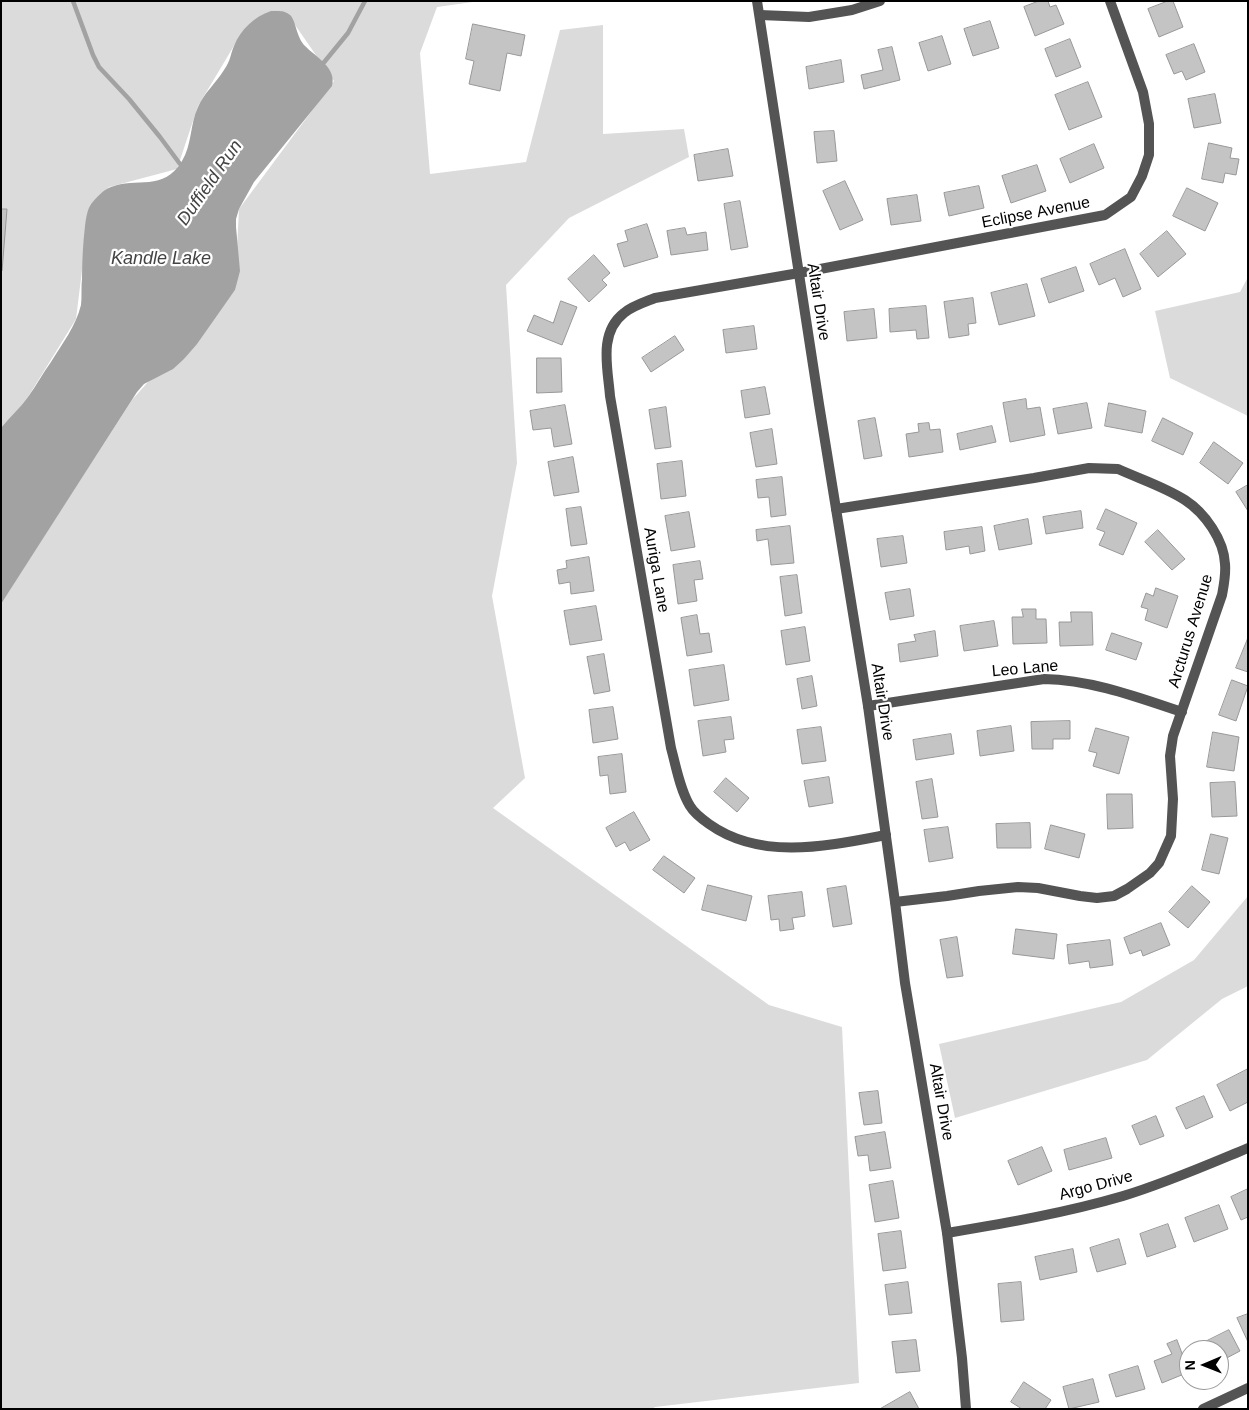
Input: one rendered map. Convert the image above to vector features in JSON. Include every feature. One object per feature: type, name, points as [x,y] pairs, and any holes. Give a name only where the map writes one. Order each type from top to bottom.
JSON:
[{"type":"street","name":"Altair Drive","points":[[757,1],[798,273],[868,706],[896,902],[905,983],[947,1233],[966,1409]]},
{"type":"street","points":[[760,14],[809,16],[852,10],[880,1]]},
{"type":"street","name":"Eclipse Avenue","points":[[798,273],[1105,215],[1131,197],[1142,176],[1149,155],[1149,124],[1143,92],[1110,1]]},
{"type":"street","name":"Auriga Lane","points":[[798,273],[655,298],[624,312],[612,325],[608,340],[606,356],[610,396],[671,748],[690,806],[701,818],[720,832],[770,847],[812,848],[886,835]]},
{"type":"street","name":"Arcturus Avenue","points":[[836,509],[1089,468],[1118,470],[1185,500],[1200,512],[1213,527],[1225,562],[1222,595],[1173,736],[1170,756],[1173,800],[1171,836],[1159,862],[1150,873],[1114,896],[1097,898],[1038,888],[1018,887],[979,890],[896,902]]},
{"type":"street","name":"Leo Lane","points":[[868,706],[1044,678],[1092,684],[1182,712]]},
{"type":"street","name":"Argo Drive","points":[[947,1233],[1041,1216],[1124,1196],[1248,1148]]},
{"type":"street","points":[[1203,1409],[1248,1388]]},
{"type":"shaded area","points":[[1,1],[480,1],[437,7],[420,53],[430,174],[526,162],[560,30],[603,25],[603,134],[684,129],[689,157],[569,218],[506,285],[517,463],[492,596],[525,778],[493,808],[769,1005],[842,1027],[859,1383],[655,1407],[652,1409],[1,1409],[1,603],[132,400],[148,382],[184,359],[235,290],[239,209],[334,81],[286,12],[241,34],[198,106],[177,169],[109,187],[90,205],[76,319],[28,397],[1,431]]},
{"type":"shaded area","points":[[1248,277],[1248,416],[1170,378],[1155,311],[1240,292]]},
{"type":"shaded area","points":[[1248,896],[1248,986],[1222,999],[1147,1060],[955,1118],[939,1044],[1121,1002],[1194,960]]},
{"type":"water","name":"Kandle Lake","points":[[271,11],[288,13],[292,17],[302,42],[329,68],[333,80],[332,86],[254,182],[239,209],[236,227],[240,271],[235,290],[197,344],[184,359],[173,369],[144,384],[137,392],[1,604],[1,428],[31,393],[76,320],[81,305],[82,259],[86,218],[90,206],[100,194],[111,187],[120,184],[158,180],[167,177],[175,171],[185,155],[198,107],[203,97],[221,75],[240,34],[249,24]]},
{"type":"building","points":[[1039,1],[1048,1],[1050,7],[1056,5],[1064,24],[1035,36],[1024,7]]},
{"type":"building","points":[[1168,1],[1173,1],[1183,27],[1159,37],[1148,9]]},
{"type":"building","points":[[990,21],[999,48],[973,56],[964,29]]},
{"type":"building","points":[[473,24],[525,35],[521,56],[507,53],[500,91],[469,84],[474,61],[466,59]]},
{"type":"building","points":[[942,36],[951,64],[928,71],[919,43]]},
{"type":"building","points":[[1070,39],[1081,67],[1056,77],[1045,49]]},
{"type":"building","points":[[1194,44],[1205,72],[1186,80],[1182,71],[1174,74],[1166,55]]},
{"type":"building","points":[[892,47],[900,80],[864,89],[861,75],[883,70],[878,50]]},
{"type":"building","points":[[841,60],[844,82],[809,89],[806,67]]},
{"type":"building","points":[[1088,82],[1102,117],[1069,130],[1055,95]]},
{"type":"building","points":[[1215,94],[1221,123],[1194,128],[1188,99]]},
{"type":"building","points":[[834,131],[837,161],[817,163],[814,132]]},
{"type":"building","points":[[1209,143],[1232,148],[1230,158],[1239,159],[1236,175],[1225,173],[1223,183],[1202,179]]},
{"type":"building","points":[[1094,144],[1104,168],[1070,183],[1060,159]]},
{"type":"building","points":[[728,149],[733,176],[698,181],[694,155]]},
{"type":"building","points":[[1037,165],[1046,191],[1011,203],[1002,176]]},
{"type":"building","points":[[845,181],[863,220],[840,230],[823,191]]},
{"type":"building","points":[[979,186],[984,208],[949,216],[944,193]]},
{"type":"building","points":[[1187,188],[1218,203],[1205,231],[1173,216]]},
{"type":"building","points":[[917,195],[921,221],[891,225],[887,199]]},
{"type":"building","points":[[740,201],[748,247],[731,250],[724,204]]},
{"type":"building","points":[[1,209],[7,209],[2,271],[1,271]]},
{"type":"building","points":[[647,224],[658,257],[624,267],[617,244],[628,241],[625,231]]},
{"type":"building","points":[[685,228],[687,235],[706,232],[708,250],[671,255],[667,231]]},
{"type":"building","points":[[1167,231],[1186,254],[1158,277],[1140,254]]},
{"type":"building","points":[[1125,249],[1141,289],[1123,297],[1115,278],[1099,285],[1090,264]]},
{"type":"building","points":[[594,255],[610,273],[602,280],[607,285],[589,302],[568,279]]},
{"type":"building","points":[[1076,267],[1084,291],[1049,303],[1041,279]]},
{"type":"building","points":[[1027,284],[1035,316],[999,325],[991,293]]},
{"type":"building","points":[[973,298],[976,323],[968,324],[969,335],[949,338],[944,302]]},
{"type":"building","points":[[561,301],[577,307],[562,345],[527,331],[534,315],[553,323]]},
{"type":"building","points":[[926,306],[929,338],[917,339],[916,330],[890,332],[889,309]]},
{"type":"building","points":[[874,309],[877,338],[847,341],[844,312]]},
{"type":"building","points":[[754,326],[757,349],[726,353],[723,330]]},
{"type":"building","points":[[675,336],[684,350],[651,372],[642,358]]},
{"type":"building","points":[[537,358],[561,358],[562,392],[537,393]]},
{"type":"building","points":[[765,387],[770,414],[745,418],[741,391]]},
{"type":"building","points":[[1026,399],[1027,409],[1040,407],[1045,435],[1010,442],[1003,403]]},
{"type":"building","points":[[1087,403],[1092,428],[1058,434],[1053,409]]},
{"type":"building","points":[[1109,403],[1146,411],[1142,433],[1105,426]]},
{"type":"building","points":[[565,405],[572,444],[554,447],[551,428],[533,430],[530,411]]},
{"type":"building","points":[[666,407],[671,447],[655,449],[649,410]]},
{"type":"building","points":[[875,418],[882,456],[864,459],[858,421]]},
{"type":"building","points":[[1163,418],[1193,433],[1183,455],[1152,441]]},
{"type":"building","points":[[929,423],[930,430],[940,429],[943,452],[909,457],[906,434],[919,432],[918,424]]},
{"type":"building","points":[[992,426],[996,442],[960,450],[957,434]]},
{"type":"building","points":[[772,429],[777,464],[756,467],[750,433]]},
{"type":"building","points":[[1214,442],[1243,463],[1228,484],[1200,463]]},
{"type":"building","points":[[573,457],[579,492],[554,496],[548,462]]},
{"type":"building","points":[[682,461],[686,496],[661,499],[657,464]]},
{"type":"building","points":[[782,477],[786,515],[771,517],[769,497],[758,498],[756,480]]},
{"type":"building","points":[[1248,485],[1248,511],[1236,492]]},
{"type":"building","points":[[581,507],[587,544],[571,546],[566,509]]},
{"type":"building","points":[[1106,509],[1137,523],[1123,555],[1099,545],[1105,532],[1097,529]]},
{"type":"building","points":[[1081,511],[1083,528],[1046,534],[1043,517]]},
{"type":"building","points":[[689,512],[695,547],[671,551],[665,516]]},
{"type":"building","points":[[1028,519],[1032,544],[999,550],[994,526]]},
{"type":"building","points":[[790,526],[794,563],[771,565],[768,539],[757,541],[756,530]]},
{"type":"building","points":[[982,527],[985,551],[970,554],[969,546],[946,550],[944,532]]},
{"type":"building","points":[[1158,530],[1185,559],[1172,570],[1145,542]]},
{"type":"building","points":[[903,536],[907,563],[881,567],[877,539]]},
{"type":"building","points":[[589,557],[594,591],[571,594],[570,582],[559,584],[557,570],[567,568],[566,561]]},
{"type":"building","points":[[700,561],[703,579],[694,580],[697,601],[678,604],[673,565]]},
{"type":"building","points":[[797,575],[802,613],[785,616],[780,577]]},
{"type":"building","points":[[1156,588],[1178,596],[1167,628],[1145,620],[1148,609],[1141,607],[1146,593],[1153,596]]},
{"type":"building","points":[[910,589],[914,616],[890,620],[885,593]]},
{"type":"building","points":[[596,606],[602,640],[570,645],[564,611]]},
{"type":"building","points":[[1022,609],[1036,609],[1036,619],[1046,619],[1047,643],[1013,644],[1012,617],[1023,617]]},
{"type":"building","points":[[1071,612],[1092,612],[1093,645],[1060,646],[1059,622],[1071,622]]},
{"type":"building","points":[[697,615],[700,634],[709,633],[712,652],[687,656],[681,618]]},
{"type":"building","points":[[994,621],[998,646],[964,651],[960,626]]},
{"type":"building","points":[[805,627],[810,661],[786,665],[781,631]]},
{"type":"building","points":[[935,631],[938,656],[900,662],[898,644],[916,641],[914,635]]},
{"type":"building","points":[[1112,633],[1142,643],[1136,660],[1106,650]]},
{"type":"building","points":[[1248,638],[1248,672],[1236,668]]},
{"type":"building","points":[[604,654],[610,691],[594,694],[587,657]]},
{"type":"building","points":[[724,665],[729,700],[694,706],[689,670]]},
{"type":"building","points":[[812,676],[817,706],[802,709],[797,679]]},
{"type":"building","points":[[1232,680],[1248,686],[1236,721],[1219,715]]},
{"type":"building","points":[[613,707],[618,739],[593,743],[589,710]]},
{"type":"building","points":[[731,717],[734,739],[724,740],[726,752],[703,756],[698,721]]},
{"type":"building","points":[[1070,721],[1070,739],[1053,739],[1053,749],[1032,749],[1031,722]]},
{"type":"building","points":[[1011,726],[1014,751],[980,756],[977,731]]},
{"type":"building","points":[[821,727],[826,761],[802,764],[797,730]]},
{"type":"building","points":[[1096,728],[1129,737],[1119,774],[1093,766],[1097,753],[1089,751]]},
{"type":"building","points":[[1213,732],[1239,737],[1234,771],[1207,767]]},
{"type":"building","points":[[951,734],[954,754],[916,760],[913,740]]},
{"type":"building","points":[[622,754],[626,792],[610,794],[608,775],[600,776],[598,757]]},
{"type":"building","points":[[829,777],[833,803],[809,807],[804,781]]},
{"type":"building","points":[[726,778],[749,798],[737,812],[714,792]]},
{"type":"building","points":[[932,779],[938,817],[922,819],[916,782]]},
{"type":"building","points":[[1235,782],[1237,816],[1212,817],[1210,783]]},
{"type":"building","points":[[1107,794],[1132,794],[1133,828],[1108,829]]},
{"type":"building","points":[[634,812],[650,840],[630,851],[625,842],[616,847],[606,828]]},
{"type":"building","points":[[1030,823],[1031,848],[997,848],[996,824]]},
{"type":"building","points":[[1051,825],[1085,834],[1079,858],[1045,849]]},
{"type":"building","points":[[948,827],[953,858],[929,862],[924,830]]},
{"type":"building","points":[[1211,834],[1228,838],[1219,874],[1202,870]]},
{"type":"building","points":[[664,856],[695,878],[684,893],[653,870]]},
{"type":"building","points":[[708,885],[752,896],[746,921],[702,910]]},
{"type":"building","points":[[846,886],[852,924],[833,927],[827,889]]},
{"type":"building","points":[[1192,886],[1210,902],[1188,928],[1169,912]]},
{"type":"building","points":[[802,892],[805,916],[792,918],[794,929],[780,931],[779,919],[771,920],[768,896]]},
{"type":"building","points":[[1161,923],[1170,945],[1143,956],[1141,950],[1130,954],[1124,938]]},
{"type":"building","points":[[1016,929],[1057,934],[1054,959],[1013,954]]},
{"type":"building","points":[[957,937],[963,976],[947,978],[940,940]]},
{"type":"building","points":[[1110,940],[1113,965],[1090,968],[1089,961],[1069,964],[1067,945]]},
{"type":"building","points":[[1248,1069],[1248,1102],[1230,1111],[1217,1085]]},
{"type":"building","points":[[878,1091],[882,1123],[864,1125],[859,1093]]},
{"type":"building","points":[[1204,1096],[1213,1117],[1186,1129],[1176,1108]]},
{"type":"building","points":[[1156,1116],[1164,1136],[1140,1145],[1132,1126]]},
{"type":"building","points":[[885,1132],[891,1168],[870,1171],[868,1155],[858,1156],[855,1137]]},
{"type":"building","points":[[1106,1138],[1112,1158],[1069,1170],[1064,1150]]},
{"type":"building","points":[[1042,1147],[1052,1171],[1018,1185],[1008,1161]]},
{"type":"building","points":[[893,1181],[899,1218],[875,1222],[869,1185]]},
{"type":"building","points":[[1248,1189],[1248,1217],[1241,1220],[1231,1197]]},
{"type":"building","points":[[1219,1205],[1228,1229],[1194,1242],[1185,1218]]},
{"type":"building","points":[[1168,1224],[1176,1247],[1147,1257],[1140,1234]]},
{"type":"building","points":[[901,1231],[906,1268],[883,1271],[878,1234]]},
{"type":"building","points":[[1119,1239],[1126,1264],[1097,1272],[1090,1248]]},
{"type":"building","points":[[1073,1249],[1077,1272],[1040,1280],[1035,1257]]},
{"type":"building","points":[[908,1282],[912,1313],[889,1315],[885,1285]]},
{"type":"building","points":[[1021,1282],[1024,1320],[1001,1322],[998,1284]]},
{"type":"building","points":[[1248,1314],[1248,1342],[1237,1318]]},
{"type":"building","points":[[1229,1330],[1240,1351],[1229,1357],[1229,1340],[1209,1340]]},
{"type":"building","points":[[916,1340],[920,1371],[896,1373],[892,1342]]},
{"type":"building","points":[[1177,1340],[1179,1345],[1179,1376],[1162,1383],[1154,1361],[1172,1354],[1167,1344]]},
{"type":"building","points":[[1138,1366],[1145,1389],[1116,1397],[1109,1375]]},
{"type":"building","points":[[1093,1379],[1099,1402],[1069,1409],[1063,1387]]},
{"type":"building","points":[[1024,1382],[1051,1400],[1045,1409],[1022,1409],[1011,1402]]},
{"type":"building","points":[[910,1392],[919,1409],[880,1409]]},
{"type":"waterway","points":[[73,1],[99,67],[129,99],[183,168]]},
{"type":"waterway","name":"Duffield Run","points":[[321,66],[348,33],[365,1]]}]
